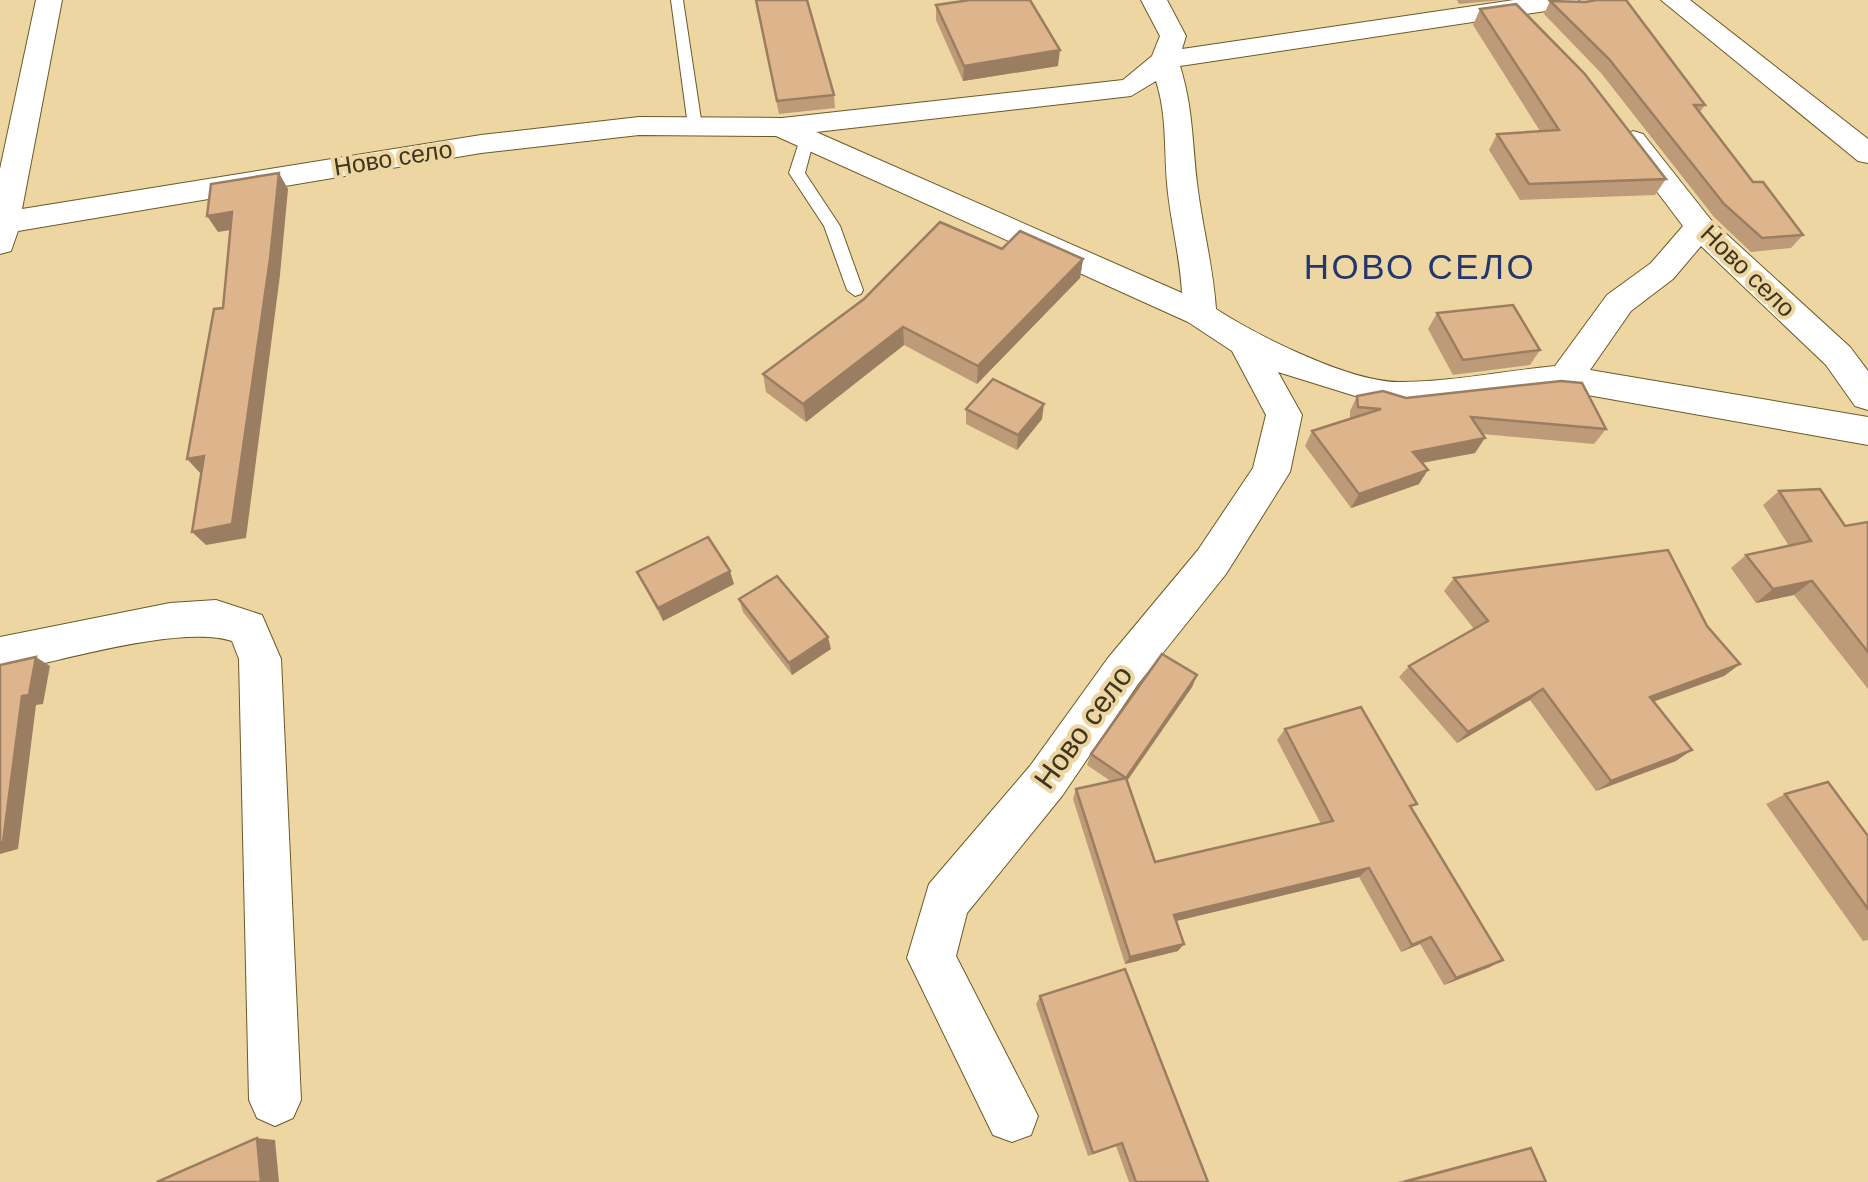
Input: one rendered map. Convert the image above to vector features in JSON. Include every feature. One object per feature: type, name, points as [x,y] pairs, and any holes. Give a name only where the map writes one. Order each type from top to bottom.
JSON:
[{"type":"street","points":[[2,229],[50,0]]},
{"type":"street","points":[[1154,0],[1173,36],[1164,60],[1179,109],[1182,185],[1195,247],[1200,314]]},
{"type":"street","name":"Ново село","points":[[2,229],[480,144],[639,126],[794,133],[1132,88],[1164,60],[1566,0]]},
{"type":"street","points":[[1674,0],[1868,154]]},
{"type":"street","points":[[1515,6],[1539,31]]},
{"type":"street","name":"Ново село","points":[[1610,111],[1700,227],[1838,356],[1868,397]]},
{"type":"street","name":"Ново село","points":[[794,133],[1200,314],[1244,342],[1308,371],[1397,396],[1565,378],[1735,411],[1868,430]]},
{"type":"street","points":[[1565,378],[1618,303],[1662,271],[1700,227]]},
{"type":"street","name":"Ново село","points":[[1012,1116],[931,958],[946,901],[1046,782],[1123,670],[1212,562],[1271,472],[1284,415],[1244,342]]},
{"type":"street","points":[[0,654],[170,621],[216,618],[248,628],[260,659],[276,1100]]},
{"type":"lane","points":[[676,0],[695,126]]},
{"type":"lane","points":[[794,133],[797,173],[832,226],[855,290]]},
{"type":"building","points":[[756,0],[807,0],[834,95],[777,101]]},
{"type":"building","points":[[970,0],[1030,0],[1060,50],[964,66],[936,5]]},
{"type":"building","points":[[1626,0],[1705,105],[1694,105],[1753,182],[1763,182],[1803,235],[1762,238],[1724,204],[1609,59],[1550,1]]},
{"type":"building","points":[[1516,4],[1584,73],[1666,179],[1529,184],[1497,134],[1559,130],[1480,9]]},
{"type":"building","points":[[279,173],[232,524],[192,532],[204,456],[187,459],[214,309],[223,308],[232,212],[207,216],[211,184]]},
{"type":"building","points":[[940,222],[1002,249],[1020,231],[1083,259],[978,366],[903,327],[803,404],[763,374],[864,299]]},
{"type":"building","points":[[1513,305],[1540,350],[1463,360],[1437,313]]},
{"type":"building","points":[[993,379],[1044,404],[1018,435],[966,409]]},
{"type":"building","points":[[1561,381],[1582,383],[1606,429],[1471,417],[1485,438],[1413,452],[1428,470],[1359,494],[1312,431],[1381,409],[1358,407],[1357,396],[1383,391],[1406,398]]},
{"type":"building","points":[[1820,489],[1845,526],[1868,522],[1868,652],[1812,581],[1773,589],[1746,555],[1811,541],[1779,491]]},
{"type":"building","points":[[708,537],[730,571],[658,608],[637,572]]},
{"type":"building","points":[[1668,550],[1707,626],[1740,664],[1650,697],[1692,750],[1611,781],[1543,689],[1468,732],[1409,666],[1488,621],[1454,578]]},
{"type":"building","points":[[777,576],[828,637],[789,663],[739,599]]},
{"type":"building","points":[[1162,654],[1197,675],[1126,778],[1091,754]]},
{"type":"building","points":[[36,657],[29,695],[22,696],[0,843],[0,665]]},
{"type":"building","points":[[1361,707],[1417,804],[1410,806],[1503,960],[1456,978],[1431,937],[1412,945],[1369,868],[1174,915],[1184,944],[1130,957],[1076,789],[1126,778],[1155,862],[1333,821],[1285,729]]},
{"type":"building","points":[[1828,782],[1868,836],[1868,909],[1785,794]]},
{"type":"building","points":[[1125,969],[1208,1182],[1136,1182],[1122,1143],[1093,1153],[1040,996]]},
{"type":"building","points":[[257,1138],[261,1182],[157,1182]]},
{"type":"building","points":[[1531,1148],[1546,1182],[1404,1182]]},
{"type":"district","name":"НОВО СЕЛО","points":[[1420,267]]}]
